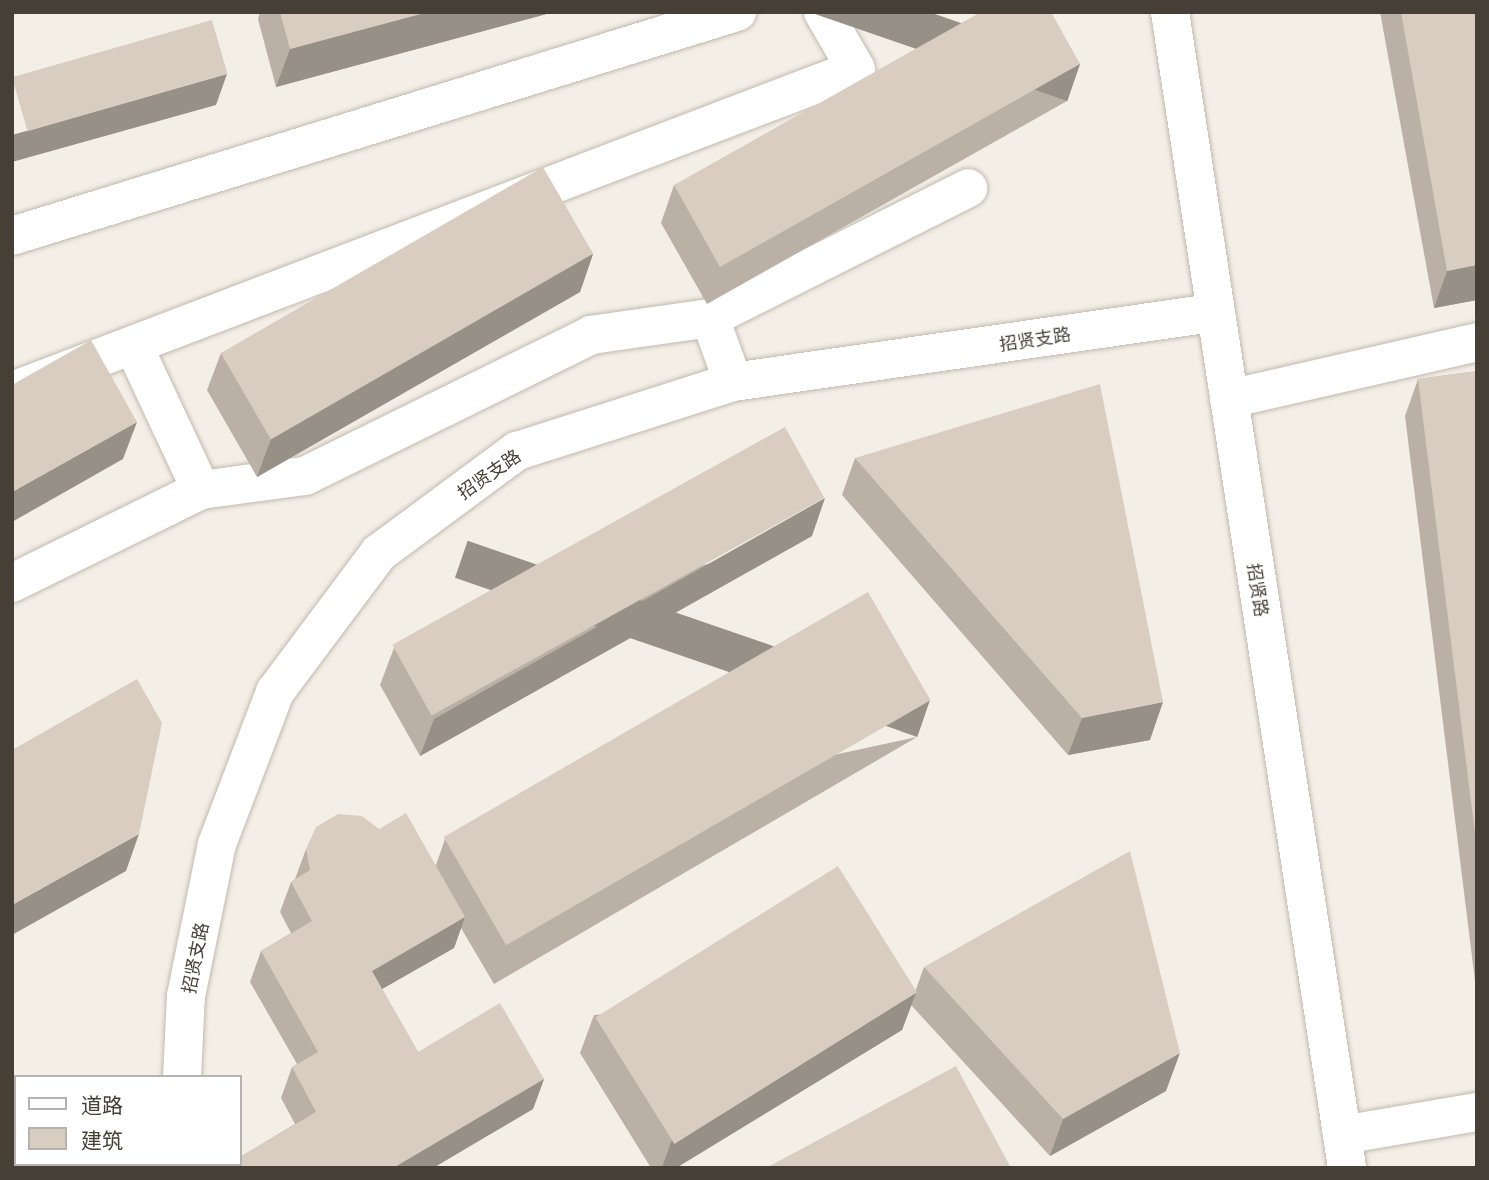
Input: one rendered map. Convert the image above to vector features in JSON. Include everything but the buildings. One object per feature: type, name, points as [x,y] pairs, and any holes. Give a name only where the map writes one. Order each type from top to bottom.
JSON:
[{"type":"street","points":[[12,236],[737,12]]},
{"type":"street","points":[[12,391],[856,69],[823,12]]},
{"type":"street","name":"招贤路","points":[[1170,12],[1344,1152]]},
{"type":"street","points":[[12,583],[201,490],[305,476],[591,335],[709,318],[968,188]]},
{"type":"street","name":"招贤支路","points":[[182,1075],[186,996],[217,844],[275,692],[379,553],[517,451],[733,382],[1216,312]]},
{"type":"street","points":[[709,318],[733,382]]},
{"type":"street","points":[[1229,399],[1477,342]]},
{"type":"street","points":[[133,345],[201,490]]},
{"type":"street","points":[[1344,1152],[1477,1112]]}]
